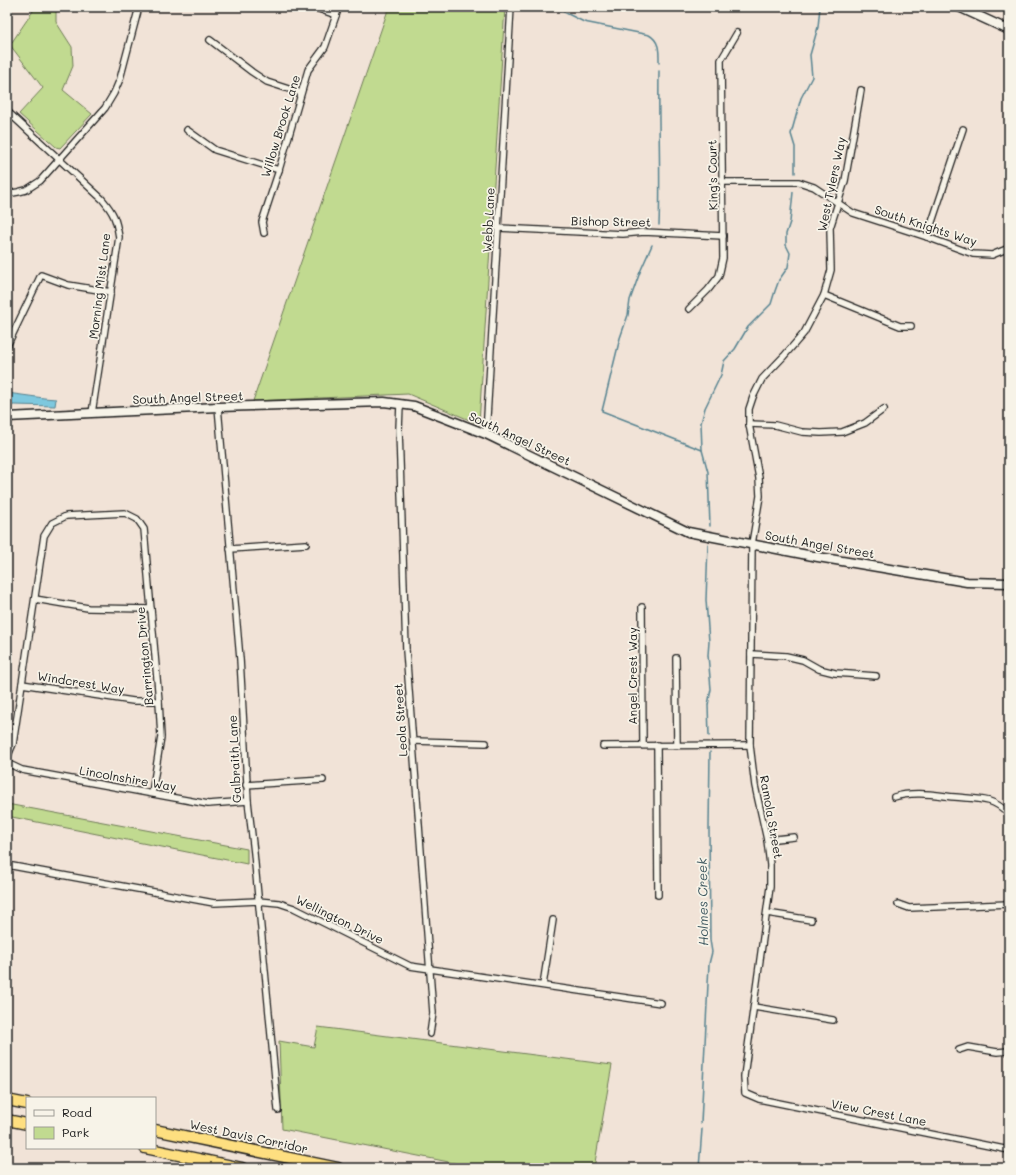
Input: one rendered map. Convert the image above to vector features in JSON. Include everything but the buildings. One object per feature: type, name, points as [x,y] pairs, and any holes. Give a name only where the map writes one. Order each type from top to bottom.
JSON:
[{"type":"highway","points":[[7,1100],[26,1104]]},
{"type":"highway","points":[[7,1120],[26,1124]]},
{"type":"highway","name":"West Davis Corridor","points":[[156,1130],[338,1168]]},
{"type":"highway","points":[[150,1149],[242,1168]]},
{"type":"street","points":[[7,194],[18,192],[33,186],[40,181],[105,108],[120,79],[137,7]]},
{"type":"street","points":[[313,7],[336,15]]},
{"type":"street","name":"Willow Brook Lane","points":[[264,233],[262,222],[279,170],[308,70],[326,47],[339,7]]},
{"type":"street","name":"Webb Lane","points":[[486,434],[511,7]]},
{"type":"street","points":[[959,7],[1009,30]]},
{"type":"street","name":"King's Court","points":[[689,309],[708,290],[719,276],[723,258],[721,60],[737,33]]},
{"type":"street","points":[[210,40],[267,82],[301,93]]},
{"type":"street","name":"West Tylers Way","points":[[752,544],[760,496],[759,478],[749,424],[749,409],[762,379],[804,332],[824,295],[831,270],[830,228],[845,181],[861,90]]},
{"type":"street","name":"Morning Mist Lane","points":[[7,111],[102,199],[111,209],[116,220],[119,237],[92,413]]},
{"type":"street","points":[[927,238],[963,129]]},
{"type":"street","points":[[187,130],[215,150],[279,170]]},
{"type":"street","name":"South Knights Way","points":[[723,182],[799,182],[814,187],[853,213],[973,254],[992,254],[1009,248]]},
{"type":"street","name":"Bishop Street","points":[[498,228],[623,234],[644,232],[723,236]]},
{"type":"street","points":[[7,346],[41,275],[68,285],[110,292]]},
{"type":"street","points":[[824,295],[900,326],[911,326]]},
{"type":"street","name":"South Angel Street","points":[[7,417],[218,407],[384,402],[414,406],[486,434],[688,532],[818,557],[967,582],[1009,583]]},
{"type":"street","name":"Leola Street","points":[[400,404],[399,430],[406,650],[433,1013],[430,1034]]},
{"type":"street","name":"Galbraith Lane","points":[[218,407],[240,659],[246,785],[278,1110]]},
{"type":"street","points":[[749,424],[775,425],[802,432],[842,432],[865,423],[884,409]]},
{"type":"street","name":"Barrington Drive","points":[[35,599],[44,536],[52,523],[66,516],[125,513],[137,519],[144,529],[160,701],[161,737],[152,793]]},
{"type":"street","points":[[230,548],[306,544]]},
{"type":"street","name":"Ramola Street","points":[[745,1093],[744,1076],[770,887],[770,864],[767,840],[755,786],[750,745],[752,544]]},
{"type":"street","points":[[7,758],[12,744],[35,599],[88,608],[152,608]]},
{"type":"street","name":"Angel Crest Way","points":[[642,607],[643,745]]},
{"type":"street","points":[[751,654],[786,656],[803,660],[819,669],[835,673],[876,676]]},
{"type":"street","points":[[676,658],[677,745]]},
{"type":"street","name":"Windcrest Way","points":[[22,684],[133,701],[160,701]]},
{"type":"street","points":[[413,741],[486,743]]},
{"type":"street","points":[[657,745],[658,895]]},
{"type":"street","points":[[603,746],[750,745]]},
{"type":"street","name":"Lincolnshire Way","points":[[7,763],[22,770],[208,804],[248,801]]},
{"type":"street","points":[[246,785],[323,780]]},
{"type":"street","points":[[894,797],[904,794],[916,794],[990,801],[1009,814]]},
{"type":"street","points":[[767,840],[794,837]]},
{"type":"street","name":"Wellington Drive","points":[[7,865],[214,903],[258,900],[279,903],[294,908],[410,966],[661,1003]]},
{"type":"street","points":[[898,904],[909,908],[1009,904]]},
{"type":"street","points":[[767,913],[811,920]]},
{"type":"street","points":[[543,985],[554,920]]},
{"type":"street","points":[[754,1007],[833,1020]]},
{"type":"street","points":[[959,1050],[968,1047],[997,1052],[1009,1051]]},
{"type":"street","name":"View Crest Lane","points":[[745,1093],[759,1099],[1009,1150]]},
{"type":"green space","points":[[33,7],[56,7],[56,22],[72,47],[73,66],[63,90],[92,114],[60,148],[56,147],[19,114],[43,88],[10,45],[33,11]]},
{"type":"green space","points":[[389,7],[505,7],[479,424],[408,394],[253,401]]},
{"type":"green space","points":[[7,804],[247,849],[247,864],[7,816]]},
{"type":"green space","points":[[318,1027],[612,1065],[594,1168],[479,1168],[282,1129],[279,1041],[314,1047]]},
{"type":"water","points":[[7,393],[56,399],[55,406],[7,406]]},
{"type":"waterway","points":[[554,7],[584,22],[653,37],[659,51],[659,63]]},
{"type":"waterway","name":"Holmes Creek","points":[[795,173],[795,147],[791,134],[801,98],[812,77],[810,55],[818,27],[820,7]]},
{"type":"waterway","points":[[659,71],[659,225]]},
{"type":"waterway","name":"Holmes Creek","points":[[710,526],[708,472],[702,450],[701,423],[705,408],[721,375],[724,361],[735,349],[748,327],[771,304],[779,280],[788,267],[790,253],[786,245],[786,234],[790,222],[793,192]]},
{"type":"waterway","points":[[652,245],[630,300],[628,315],[620,338],[602,411],[702,450]]},
{"type":"waterway","name":"Holmes Creek","points":[[708,544],[706,600],[711,689],[708,705],[709,736]]},
{"type":"waterway","name":"Holmes Creek","points":[[701,1123],[709,964],[712,952],[710,940],[710,752]]},
{"type":"waterway","name":"Holmes Creek","points":[[699,1168],[702,1129]]}]
